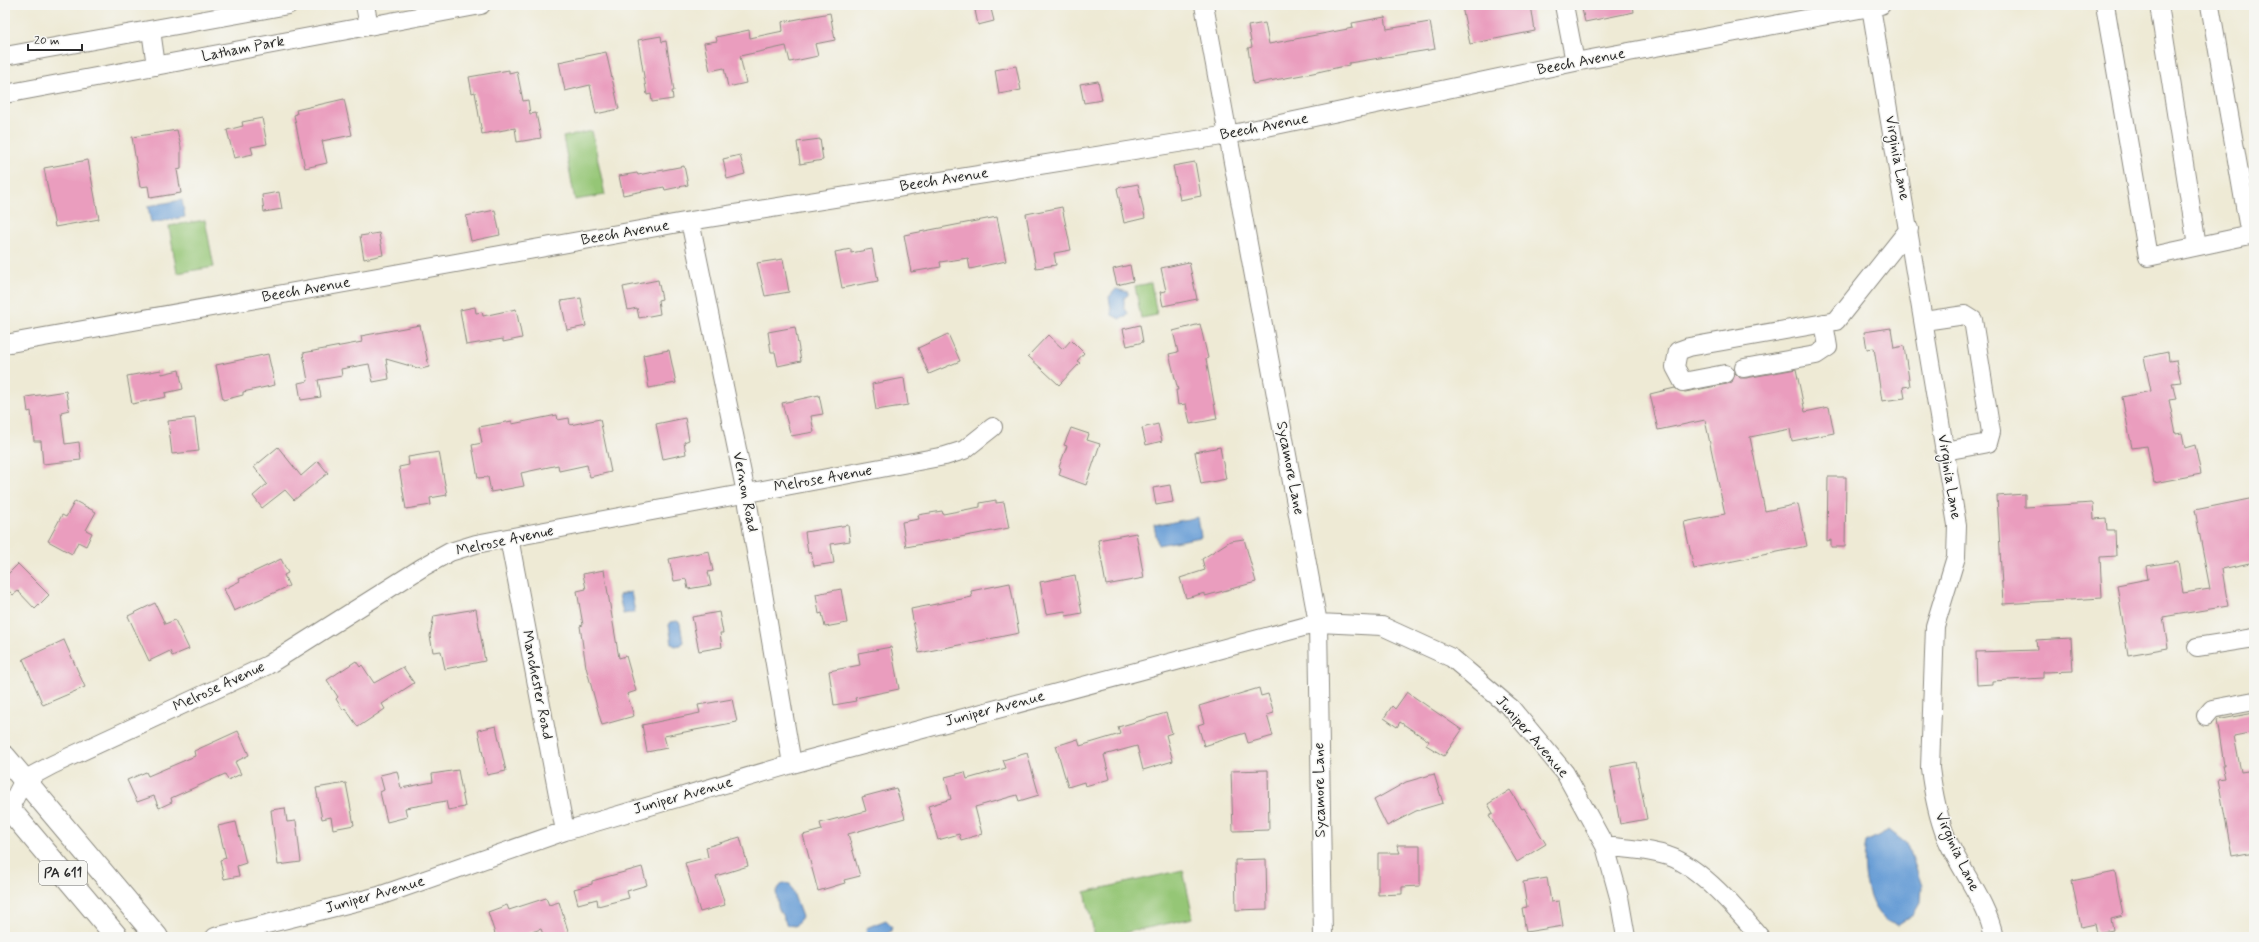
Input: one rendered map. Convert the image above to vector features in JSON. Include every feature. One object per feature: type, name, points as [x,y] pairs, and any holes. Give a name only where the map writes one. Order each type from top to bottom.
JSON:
[{"type":"highway","name":"PA 611","points":[[5,757],[157,937]]},
{"type":"highway","name":"PA 611","points":[[6,808],[117,937]]},
{"type":"street","points":[[5,56],[288,5]]},
{"type":"street","points":[[365,5],[369,26]]},
{"type":"street","name":"Latham Park","points":[[5,94],[481,5]]},
{"type":"street","name":"Sycamore Lane","points":[[1204,5],[1318,623],[1323,937]]},
{"type":"street","points":[[1564,5],[1575,62]]},
{"type":"street","points":[[2105,5],[2148,257],[2250,235],[2210,5]]},
{"type":"street","points":[[2159,5],[2197,246]]},
{"type":"street","name":"Beech Avenue","points":[[5,344],[690,221],[1228,135],[1575,62],[1876,6]]},
{"type":"street","name":"Virginia Lane","points":[[1876,6],[1909,229],[1957,525],[1956,557],[1935,626],[1930,768],[1936,807],[1947,838],[1990,921],[1994,937]]},
{"type":"street","points":[[151,30],[156,66]]},
{"type":"street","name":"Vernon Road","points":[[690,221],[746,493],[792,764]]},
{"type":"street","points":[[1725,374],[1683,382],[1675,367],[1678,351],[1689,347],[1836,321],[1909,229]]},
{"type":"street","points":[[1924,321],[1965,315],[1973,320],[1990,424],[1991,432],[1988,443],[1945,451]]},
{"type":"street","points":[[1744,368],[1816,355],[1828,347],[1824,323]]},
{"type":"street","name":"Melrose Avenue","points":[[24,780],[52,765],[268,665],[423,567],[450,552],[476,544],[945,456],[964,450],[994,427]]},
{"type":"street","name":"Manchester Road","points":[[509,538],[565,831]]},
{"type":"street","name":"Juniper Avenue","points":[[215,937],[379,896],[565,831],[792,764],[1318,623],[1382,626],[1452,658],[1511,708],[1565,773],[1605,846],[1620,897],[1626,937]]},
{"type":"street","points":[[2197,648],[2254,638]]},
{"type":"street","points":[[2206,716],[2212,709],[2254,701]]},
{"type":"street","points":[[6,808],[24,780]]},
{"type":"street","points":[[1605,846],[1670,856],[1694,871],[1729,900],[1760,937]]},
{"type":"green space","points":[[592,131],[605,195],[575,200],[563,137]]},
{"type":"green space","points":[[205,220],[214,267],[177,273],[169,226]]},
{"type":"green space","points":[[1151,283],[1157,315],[1141,318],[1135,286]]},
{"type":"green space","points":[[1183,870],[1193,918],[1105,937],[1095,937],[1085,892]]},
{"type":"water","points":[[182,200],[185,217],[151,223],[148,206]]},
{"type":"water","points":[[1116,289],[1128,292],[1128,295],[1124,298],[1124,308],[1128,313],[1126,317],[1120,319],[1112,315],[1109,297]]},
{"type":"water","points":[[1198,517],[1201,537],[1158,545],[1154,526]]},
{"type":"water","points":[[631,592],[635,612],[623,614],[619,595]]},
{"type":"water","points":[[677,621],[680,623],[683,642],[681,645],[675,646],[672,644],[669,625],[671,622]]},
{"type":"water","points":[[1889,830],[1908,845],[1922,886],[1921,902],[1914,914],[1897,925],[1887,921],[1878,913],[1872,903],[1865,878],[1864,865],[1866,842]]},
{"type":"water","points":[[783,883],[790,884],[802,917],[795,926],[787,925],[778,907],[776,891]]},
{"type":"water","points":[[886,920],[892,926],[891,931],[876,938],[867,935],[866,928]]},
{"type":"building","points":[[974,5],[990,5],[994,21],[978,25]]},
{"type":"building","points":[[1469,5],[1531,5],[1535,31],[1470,44],[1462,7]]},
{"type":"building","points":[[1581,5],[1633,5],[1634,12],[1585,22]]},
{"type":"building","points":[[830,13],[835,40],[815,44],[818,56],[790,62],[786,46],[740,56],[746,83],[728,87],[724,68],[710,71],[704,43],[717,41],[716,37],[749,30],[750,38],[783,31],[782,22]]},
{"type":"building","points":[[1385,17],[1387,29],[1430,22],[1435,49],[1349,63],[1349,65],[1313,73],[1253,84],[1248,48],[1252,47],[1248,26],[1265,23],[1269,44],[1353,28],[1352,23]]},
{"type":"building","points":[[661,36],[662,42],[666,41],[674,91],[672,91],[673,99],[652,102],[651,94],[647,95],[638,40]]},
{"type":"building","points":[[606,52],[619,109],[596,114],[590,85],[565,91],[559,62]]},
{"type":"building","points":[[1016,66],[1021,90],[999,94],[995,70]]},
{"type":"building","points":[[509,70],[509,73],[517,71],[523,101],[528,100],[530,114],[536,113],[541,138],[517,142],[515,128],[482,134],[475,92],[472,93],[469,77]]},
{"type":"building","points":[[1098,81],[1102,100],[1084,103],[1080,84]]},
{"type":"building","points":[[344,99],[352,135],[322,141],[327,163],[305,168],[294,115],[297,114],[296,110]]},
{"type":"building","points":[[262,118],[267,144],[251,147],[253,154],[234,158],[227,130],[243,126],[242,122]]},
{"type":"building","points":[[177,130],[181,147],[181,169],[177,170],[181,193],[150,198],[148,186],[140,187],[132,137]]},
{"type":"building","points":[[820,139],[823,160],[800,164],[797,142]]},
{"type":"building","points":[[740,155],[745,174],[727,179],[723,159]]},
{"type":"building","points":[[88,160],[99,219],[55,227],[44,168]]},
{"type":"building","points":[[1195,162],[1201,196],[1180,200],[1173,166]]},
{"type":"building","points":[[684,166],[688,185],[665,190],[664,187],[623,195],[619,176],[637,173],[638,175]]},
{"type":"building","points":[[1138,184],[1145,218],[1124,223],[1117,188]]},
{"type":"building","points":[[279,192],[282,209],[264,212],[262,195]]},
{"type":"building","points":[[1062,207],[1071,250],[1054,253],[1056,265],[1036,268],[1026,214]]},
{"type":"building","points":[[495,210],[500,235],[471,241],[466,216]]},
{"type":"building","points":[[997,217],[1006,261],[970,269],[968,258],[940,262],[941,267],[911,272],[904,235]]},
{"type":"building","points":[[379,233],[383,255],[364,259],[360,236]]},
{"type":"building","points":[[851,249],[851,253],[872,249],[878,281],[842,288],[835,252]]},
{"type":"building","points":[[783,259],[789,292],[765,296],[757,263]]},
{"type":"building","points":[[1189,262],[1197,299],[1163,306],[1160,292],[1166,291],[1161,268]]},
{"type":"building","points":[[1130,265],[1133,281],[1117,285],[1113,269]]},
{"type":"building","points":[[658,280],[662,299],[658,300],[660,314],[639,318],[637,308],[628,310],[623,287]]},
{"type":"building","points":[[581,298],[586,326],[567,330],[561,301]]},
{"type":"building","points":[[475,307],[476,313],[482,312],[483,316],[516,309],[522,338],[503,342],[503,339],[466,345],[460,310]]},
{"type":"building","points":[[1200,324],[1208,358],[1206,359],[1217,419],[1190,424],[1186,404],[1178,405],[1176,390],[1178,390],[1169,354],[1178,352],[1173,331]]},
{"type":"building","points":[[420,325],[429,367],[421,369],[386,359],[389,379],[373,382],[369,364],[341,369],[342,376],[318,380],[321,397],[301,400],[298,383],[308,381],[303,353],[362,342],[361,336]]},
{"type":"building","points":[[1140,325],[1143,342],[1127,346],[1123,329]]},
{"type":"building","points":[[795,327],[801,361],[778,366],[775,352],[771,352],[768,332]]},
{"type":"building","points":[[1891,328],[1894,348],[1904,346],[1910,386],[1903,387],[1905,398],[1882,401],[1874,348],[1867,349],[1864,332]]},
{"type":"building","points":[[948,334],[960,361],[929,374],[918,348]]},
{"type":"building","points":[[1048,335],[1063,349],[1071,340],[1084,353],[1077,361],[1080,363],[1059,385],[1028,356]]},
{"type":"building","points":[[669,350],[676,383],[649,388],[643,355]]},
{"type":"building","points":[[2168,352],[2169,361],[2176,360],[2181,382],[2172,383],[2176,399],[2169,400],[2176,434],[2182,433],[2185,448],[2195,445],[2201,474],[2154,483],[2147,446],[2132,448],[2122,397],[2151,391],[2144,357]]},
{"type":"building","points":[[268,354],[275,385],[243,392],[243,395],[223,400],[216,365]]},
{"type":"building","points":[[1796,369],[1805,412],[1829,407],[1834,433],[1792,441],[1790,429],[1750,437],[1765,511],[1798,504],[1807,546],[1694,569],[1684,522],[1725,514],[1705,420],[1658,430],[1650,394],[1675,388],[1685,392],[1727,384],[1732,382],[1735,373],[1740,378],[1746,378]]},
{"type":"building","points":[[161,370],[162,374],[179,370],[183,389],[165,393],[166,397],[132,404],[127,376]]},
{"type":"building","points":[[904,378],[908,405],[876,410],[872,384]]},
{"type":"building","points":[[66,391],[69,410],[61,412],[65,444],[79,442],[81,460],[43,464],[41,441],[34,441],[31,411],[28,412],[26,397]]},
{"type":"building","points":[[819,395],[823,414],[811,416],[814,432],[791,436],[782,403]]},
{"type":"building","points":[[557,415],[558,420],[569,418],[570,425],[600,419],[611,472],[590,477],[587,465],[559,471],[558,465],[521,473],[524,486],[491,492],[488,477],[478,478],[472,445],[482,443],[479,427],[512,421],[512,424]]},
{"type":"building","points":[[195,418],[199,451],[172,454],[168,421]]},
{"type":"building","points":[[685,418],[689,440],[684,442],[686,454],[663,459],[656,424]]},
{"type":"building","points":[[1158,424],[1162,441],[1146,445],[1142,428]]},
{"type":"building","points":[[1071,428],[1089,434],[1087,440],[1100,444],[1086,485],[1059,475],[1061,468],[1059,467],[1067,446],[1064,445]]},
{"type":"building","points":[[278,447],[301,476],[318,461],[328,473],[294,500],[285,490],[262,508],[253,496],[267,484],[254,467]]},
{"type":"building","points":[[1220,447],[1226,479],[1201,484],[1195,452]]},
{"type":"building","points":[[439,452],[447,495],[430,498],[431,505],[406,509],[399,467],[409,465],[408,457]]},
{"type":"building","points":[[1828,477],[1846,477],[1845,547],[1831,547],[1831,540],[1827,541]]},
{"type":"building","points":[[1170,485],[1173,502],[1156,505],[1153,488]]},
{"type":"building","points":[[2025,494],[2025,507],[2093,503],[2094,519],[2106,518],[2107,530],[2115,530],[2116,556],[2100,557],[2102,598],[2003,604],[1997,496]]},
{"type":"building","points":[[2254,498],[2254,562],[2222,569],[2228,606],[2163,617],[2168,648],[2128,655],[2117,585],[2148,579],[2146,566],[2178,561],[2183,593],[2210,589],[2195,510]]},
{"type":"building","points":[[996,500],[996,503],[1004,502],[1009,528],[906,547],[902,522],[919,519],[918,515],[942,511],[943,514],[980,507],[980,503]]},
{"type":"building","points":[[75,501],[96,512],[86,530],[92,533],[86,546],[78,542],[72,554],[48,541],[62,515],[66,517]]},
{"type":"building","points":[[848,525],[850,541],[831,544],[834,563],[814,566],[811,552],[808,553],[805,532]]},
{"type":"building","points":[[1136,533],[1144,578],[1106,585],[1098,540]]},
{"type":"building","points":[[1244,539],[1256,582],[1205,596],[1205,593],[1186,598],[1180,578],[1205,570],[1202,559],[1230,541]]},
{"type":"building","points":[[709,551],[713,571],[708,572],[711,585],[688,589],[686,579],[674,581],[669,559]]},
{"type":"building","points":[[281,559],[288,573],[284,575],[289,586],[234,611],[224,589],[240,581],[239,579]]},
{"type":"building","points":[[18,564],[49,595],[35,609],[18,591],[13,595],[5,587],[5,577]]},
{"type":"building","points":[[604,570],[619,658],[626,656],[636,691],[627,694],[634,716],[602,725],[586,667],[580,626],[583,625],[577,591],[586,589],[583,574]]},
{"type":"building","points":[[1075,575],[1082,613],[1066,616],[1065,611],[1046,614],[1040,582]]},
{"type":"building","points":[[1010,583],[1019,633],[919,653],[911,609],[972,597],[971,591]]},
{"type":"building","points":[[841,589],[847,623],[825,627],[822,613],[819,614],[816,594]]},
{"type":"building","points":[[155,603],[165,624],[175,620],[189,649],[172,656],[170,651],[149,661],[128,616]]},
{"type":"building","points":[[476,609],[485,661],[445,669],[441,651],[433,652],[430,636],[434,616]]},
{"type":"building","points":[[719,612],[723,633],[720,633],[722,647],[699,651],[692,617]]},
{"type":"building","points":[[2071,638],[2073,671],[2043,672],[2043,678],[1992,681],[1992,684],[1977,685],[1976,652],[2037,650],[2036,640]]},
{"type":"building","points":[[64,640],[85,687],[43,705],[23,659]]},
{"type":"building","points":[[891,647],[899,689],[855,698],[856,701],[834,705],[829,671],[860,665],[858,653]]},
{"type":"building","points":[[356,661],[360,667],[362,665],[374,683],[403,667],[414,683],[382,704],[385,709],[358,727],[345,708],[343,710],[336,699],[338,697],[327,680]]},
{"type":"building","points":[[1259,688],[1261,696],[1268,694],[1274,713],[1267,715],[1273,736],[1248,743],[1245,733],[1204,746],[1198,725],[1204,723],[1199,706]]},
{"type":"building","points":[[1407,692],[1462,730],[1444,756],[1426,745],[1429,741],[1400,722],[1397,727],[1384,718],[1392,706],[1395,709]]},
{"type":"building","points":[[732,699],[737,722],[664,736],[667,748],[647,752],[642,725],[700,713],[698,705]]},
{"type":"building","points":[[1166,713],[1172,733],[1166,735],[1173,761],[1143,770],[1137,746],[1104,755],[1110,779],[1085,786],[1084,782],[1068,787],[1056,746],[1078,739],[1080,746],[1120,734],[1118,727]]},
{"type":"building","points":[[2254,713],[2254,732],[2234,736],[2241,772],[2254,770],[2254,852],[2232,856],[2218,779],[2225,778],[2217,720]]},
{"type":"building","points":[[496,726],[506,771],[487,775],[478,730]]},
{"type":"building","points":[[238,731],[249,755],[235,762],[241,774],[228,780],[225,774],[171,798],[172,802],[159,808],[154,796],[137,802],[127,780],[146,772],[148,776],[195,756],[194,751]]},
{"type":"building","points":[[1027,753],[1039,795],[1019,801],[1017,795],[975,807],[982,834],[961,840],[959,834],[938,840],[928,806],[951,799],[945,777],[965,772],[967,779],[1006,768],[1003,760]]},
{"type":"building","points":[[1636,762],[1647,819],[1620,824],[1610,767]]},
{"type":"building","points":[[458,770],[465,807],[448,810],[446,801],[405,808],[407,817],[387,822],[380,792],[384,790],[380,775],[397,771],[401,788],[433,782],[432,774]]},
{"type":"building","points":[[1268,770],[1269,830],[1233,831],[1231,771]]},
{"type":"building","points":[[1434,774],[1443,803],[1416,811],[1387,826],[1374,800],[1406,782]]},
{"type":"building","points":[[346,783],[354,825],[333,829],[331,817],[322,819],[316,788]]},
{"type":"building","points":[[896,788],[905,818],[848,834],[860,876],[844,880],[845,883],[818,891],[803,835],[822,830],[820,823],[866,811],[862,797]]},
{"type":"building","points":[[1510,790],[1522,809],[1524,808],[1546,844],[1517,862],[1489,815],[1493,813],[1488,804]]},
{"type":"building","points":[[285,808],[287,822],[296,821],[301,862],[278,865],[271,810]]},
{"type":"building","points":[[236,822],[246,863],[237,866],[239,876],[224,879],[220,860],[226,858],[218,826]]},
{"type":"building","points":[[740,837],[748,866],[716,876],[725,905],[700,912],[685,863],[708,857],[706,847]]},
{"type":"building","points":[[1397,845],[1420,845],[1420,886],[1402,887],[1402,894],[1378,895],[1378,853],[1400,853]]},
{"type":"building","points":[[1266,859],[1267,909],[1236,910],[1235,860]]},
{"type":"building","points":[[642,867],[647,885],[627,891],[629,898],[598,906],[597,899],[578,904],[574,889],[592,884],[592,881]]},
{"type":"building","points":[[2115,872],[2123,916],[2111,919],[2113,930],[2097,933],[2095,924],[2081,927],[2072,881]]},
{"type":"building","points":[[1547,878],[1551,902],[1559,901],[1563,926],[1526,932],[1522,908],[1527,907],[1523,882]]},
{"type":"building","points":[[546,898],[549,905],[559,902],[570,937],[544,937],[541,929],[517,937],[496,937],[488,912],[507,905],[509,910]]}]
